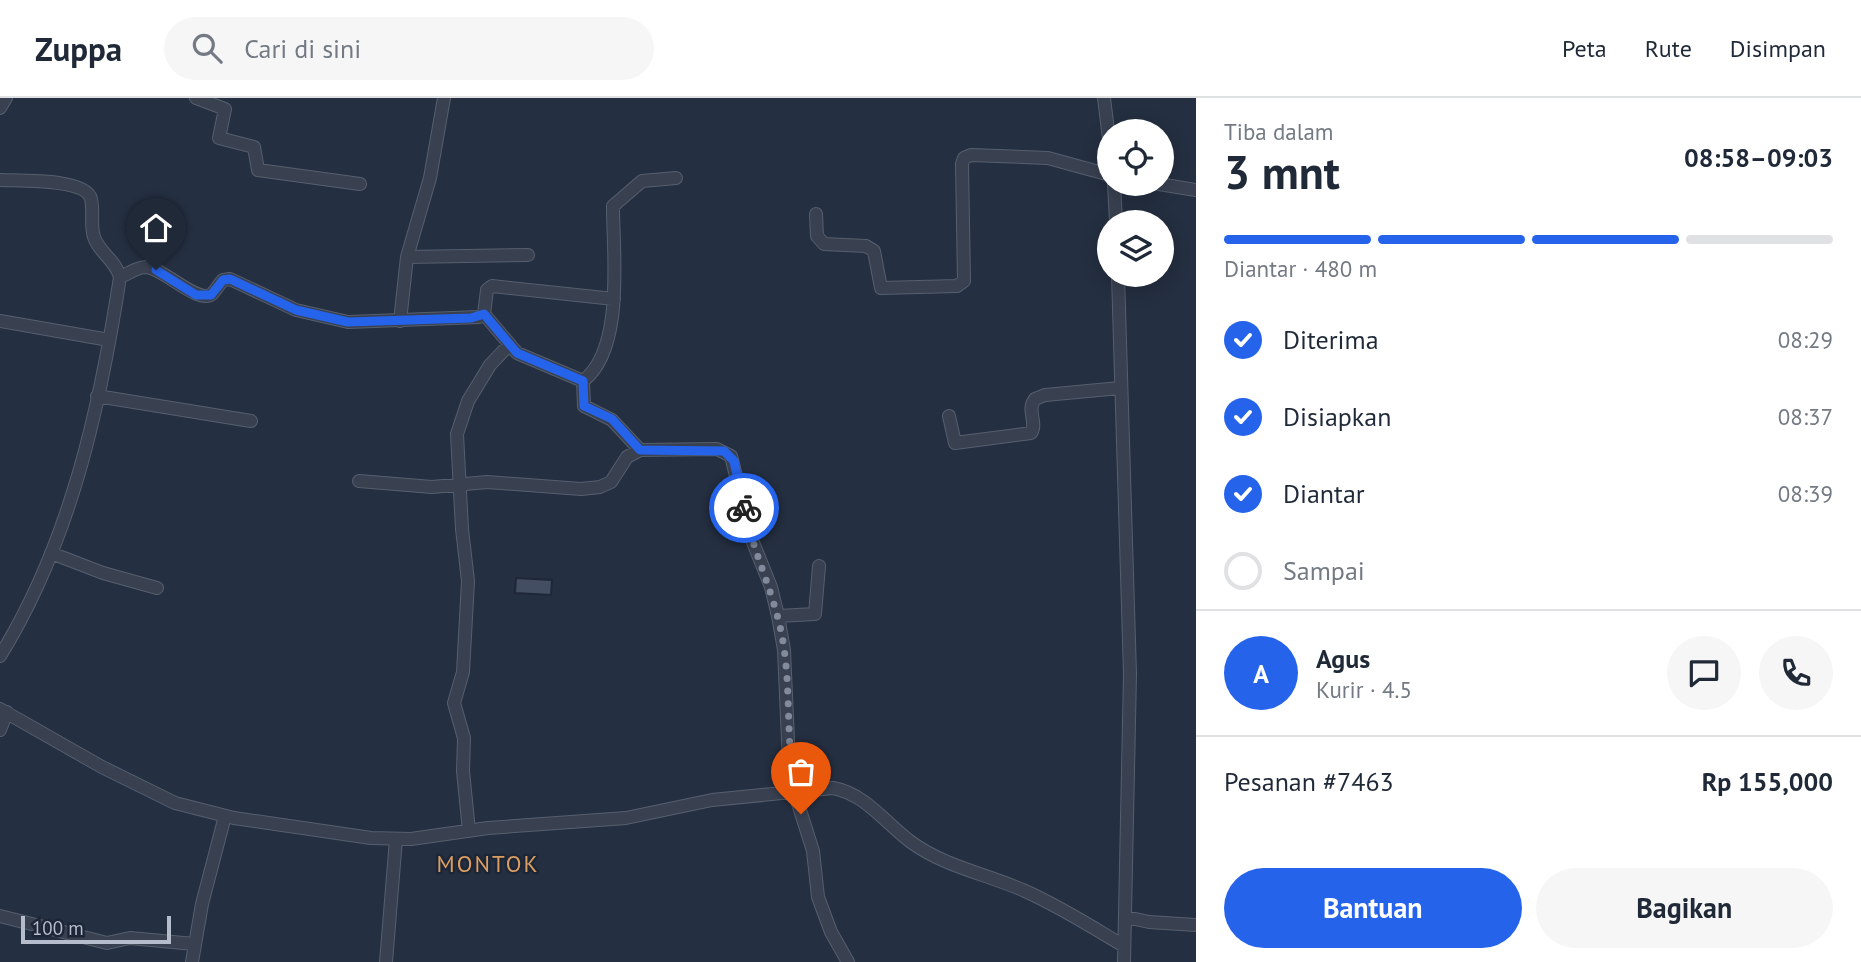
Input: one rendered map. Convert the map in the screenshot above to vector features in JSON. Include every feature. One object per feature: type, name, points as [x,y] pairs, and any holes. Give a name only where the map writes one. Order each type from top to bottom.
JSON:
[{"type":"street","points":[[0,108],[6,98]]},
{"type":"street","points":[[196,98],[226,103],[219,138],[254,147],[258,170],[359,184]]},
{"type":"street","points":[[400,321],[407,257],[430,178],[444,98]]},
{"type":"street","points":[[1104,98],[1107,119]]},
{"type":"street","points":[[816,214],[817,236],[824,244],[866,246],[874,251],[881,288],[957,286],[964,281],[964,158],[971,155],[1048,158],[1097,171]]},
{"type":"street","points":[[640,450],[612,419],[584,406],[583,381],[602,360],[614,299],[612,206],[642,181],[676,178]]},
{"type":"street","points":[[0,180],[65,184],[84,189],[91,199],[94,236],[112,258],[120,277],[90,431],[51,553],[23,619],[0,656]]},
{"type":"street","points":[[1174,186],[1196,190]]},
{"type":"street","points":[[407,257],[528,255]]},
{"type":"street","points":[[120,277],[139,268],[150,268],[196,295],[205,296],[211,295],[223,280],[230,279],[273,301],[325,318],[348,322],[471,318],[484,314]]},
{"type":"street","points":[[484,314],[487,290],[492,286],[614,299]]},
{"type":"street","points":[[1118,287],[1129,674],[1124,962]]},
{"type":"street","points":[[484,314],[496,324],[509,346],[517,353],[583,381]]},
{"type":"street","points":[[0,321],[109,340]]},
{"type":"street","points":[[469,831],[463,771],[464,738],[454,703],[463,672],[468,581],[461,530],[461,483],[457,453],[459,419],[490,365],[509,346]]},
{"type":"street","points":[[949,416],[955,443],[1031,433],[1034,427],[1030,407],[1035,399],[1045,395],[1120,388]]},
{"type":"street","points":[[97,396],[251,421]]},
{"type":"street","points":[[359,481],[432,487],[487,482],[581,489],[600,487],[611,482],[627,457],[640,450],[717,449],[731,456],[752,541],[779,616],[784,650],[787,740],[794,791],[813,851],[823,914],[848,962]]},
{"type":"street","points":[[51,553],[157,589]]},
{"type":"street","points":[[779,616],[815,614],[819,566]]},
{"type":"street","points":[[0,730],[3,711],[174,803],[225,816],[335,833],[396,839],[626,818],[712,800],[833,788],[855,795],[893,829],[938,859],[1032,894],[1124,946]]},
{"type":"street","points":[[192,962],[225,816]]},
{"type":"street","points":[[386,962],[396,839]]},
{"type":"street","points":[[0,916],[107,943],[130,938],[194,944]]},
{"type":"street","points":[[1126,917],[1149,922],[1196,925]]},
{"type":"building","points":[[516,578],[552,580],[551,595],[515,593]]},
{"type":"way so far","points":[[744,508],[752,541],[771,587],[779,616],[787,692],[789,763],[801,814]]},
{"type":"district","name":"MONTOK","points":[[488,864]]},
{"type":"route","points":[[156,270],[196,295],[211,295],[223,280],[230,279],[296,310],[348,322],[471,318],[484,314],[496,324],[509,346],[517,353],[583,381],[584,406],[612,419],[640,450],[717,449],[731,456],[744,508]]}]
